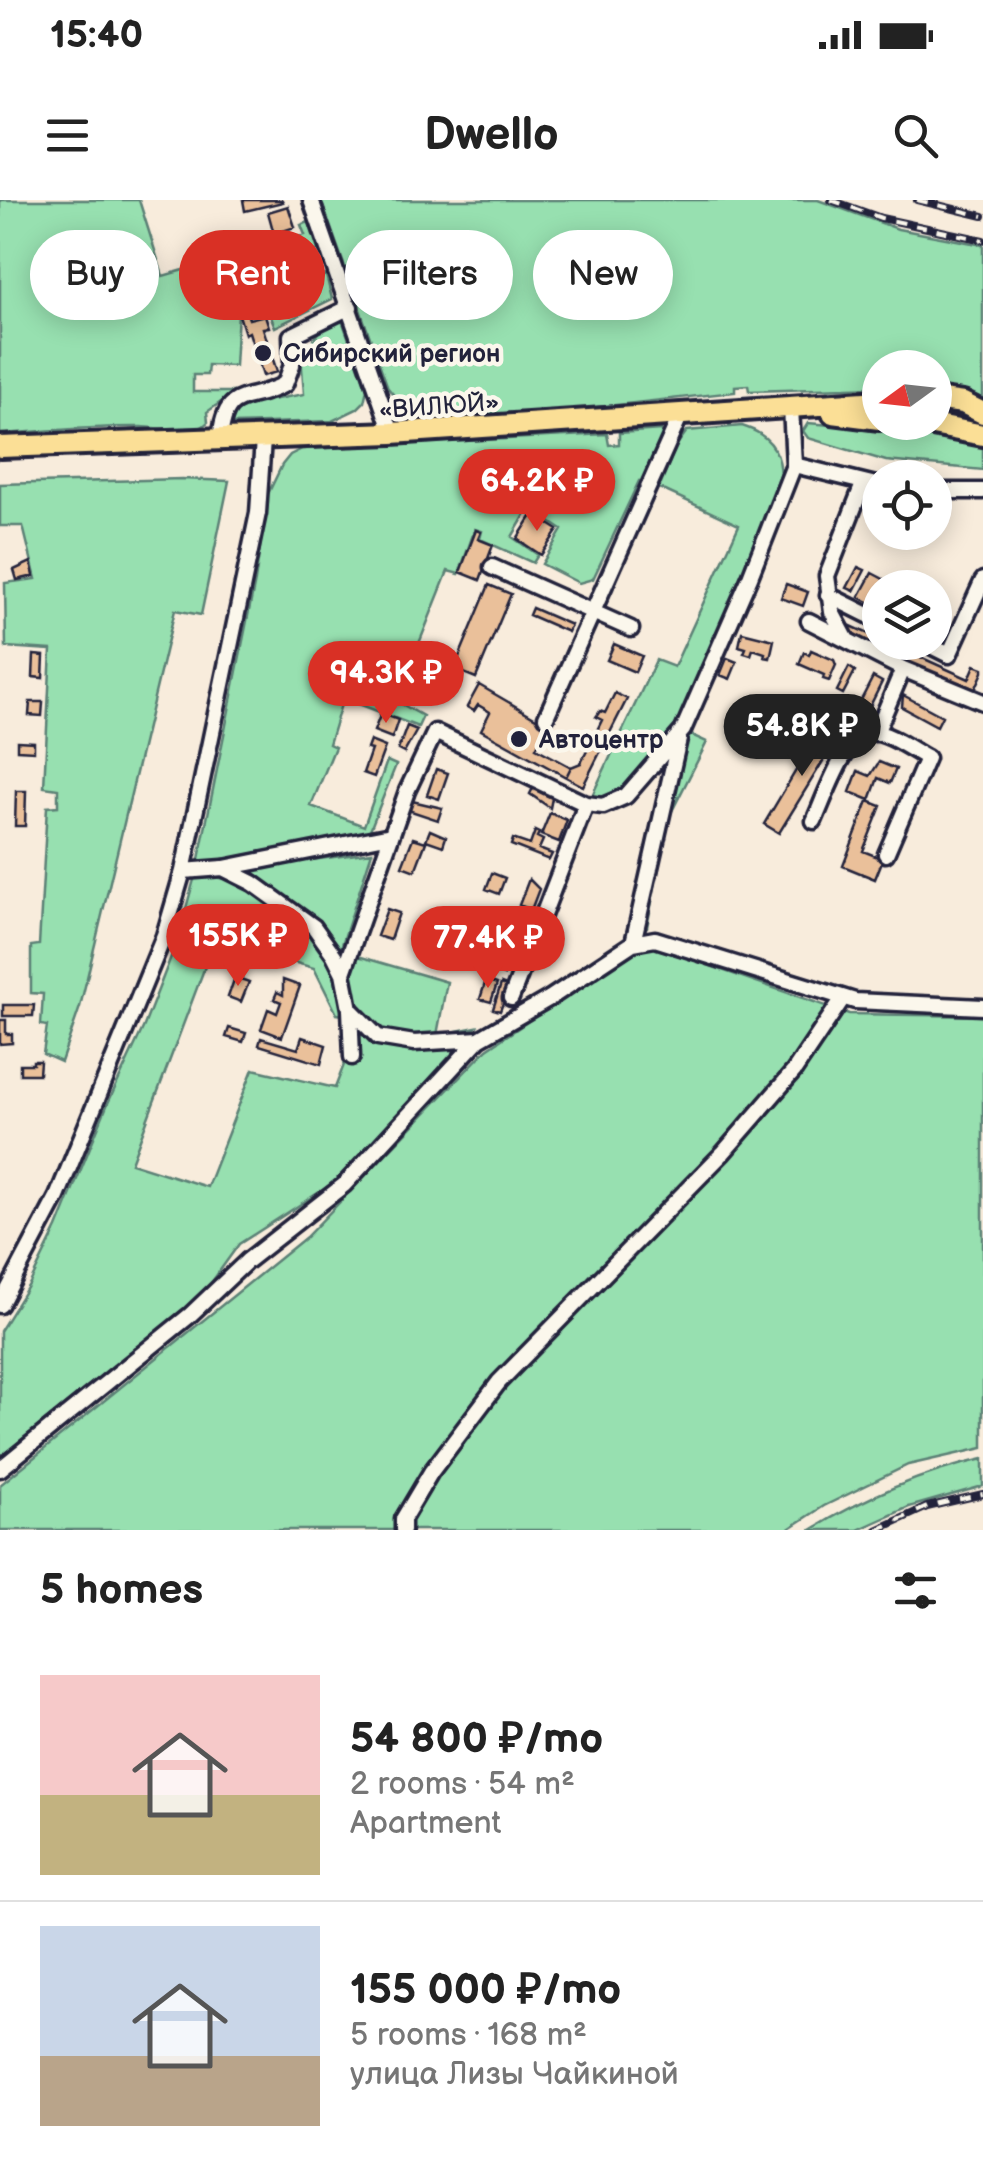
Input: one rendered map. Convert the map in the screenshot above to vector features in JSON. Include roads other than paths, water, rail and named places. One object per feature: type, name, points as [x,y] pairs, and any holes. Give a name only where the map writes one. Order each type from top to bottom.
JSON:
[{"type":"highway","points":[[952,401],[983,412]]},
{"type":"highway","name":"«ВИЛЮЙ»","points":[[0,446],[392,434],[862,402]]},
{"type":"highway","points":[[792,407],[862,416]]},
{"type":"highway","points":[[952,429],[983,435]]},
{"type":"street","points":[[311,200],[345,294]]},
{"type":"street","points":[[220,440],[222,416],[230,403],[285,384],[292,365],[290,336],[345,310]]},
{"type":"street","points":[[354,320],[392,434]]},
{"type":"street","points":[[633,943],[673,756],[794,464],[792,407]]},
{"type":"street","points":[[546,717],[681,414]]},
{"type":"street","points":[[0,1305],[57,1196],[141,997],[183,871],[258,512],[263,439]]},
{"type":"street","points":[[794,464],[862,484]]},
{"type":"street","points":[[848,641],[832,612],[827,576],[862,487]]},
{"type":"street","points":[[952,490],[983,491]]},
{"type":"street","points":[[492,567],[631,629]]},
{"type":"street","points":[[952,648],[983,580]]},
{"type":"street","points":[[828,595],[862,612]]},
{"type":"street","points":[[809,621],[983,702]]},
{"type":"street","points":[[876,733],[903,668]]},
{"type":"street","points":[[343,973],[407,791],[435,732],[586,804],[603,806],[626,796],[683,730]]},
{"type":"street","points":[[814,821],[850,744],[861,734],[876,733],[927,758],[886,854]]},
{"type":"street","points":[[511,998],[586,804]]},
{"type":"street","points":[[183,871],[224,868],[392,835]]},
{"type":"street","points":[[224,868],[314,927],[334,954],[343,973],[350,1009],[352,1057]]},
{"type":"street","points":[[0,1469],[190,1316],[247,1261],[344,1184],[478,1039],[550,998],[633,943],[655,939],[854,1001],[983,1007]]},
{"type":"street","points":[[404,1530],[403,1519],[431,1472],[499,1382],[723,1153],[794,1070],[843,998]]},
{"type":"street","points":[[350,1009],[378,1038],[414,1043],[478,1039]]},
{"type":"railway","points":[[831,200],[881,218],[983,240]]},
{"type":"railway","points":[[917,200],[983,216]]},
{"type":"railway","points":[[877,1530],[927,1507],[983,1494]]},
{"type":"place","name":"Сибирский регион","points":[[263,353]]},
{"type":"place","name":"Автоцентр","points":[[519,739]]}]
